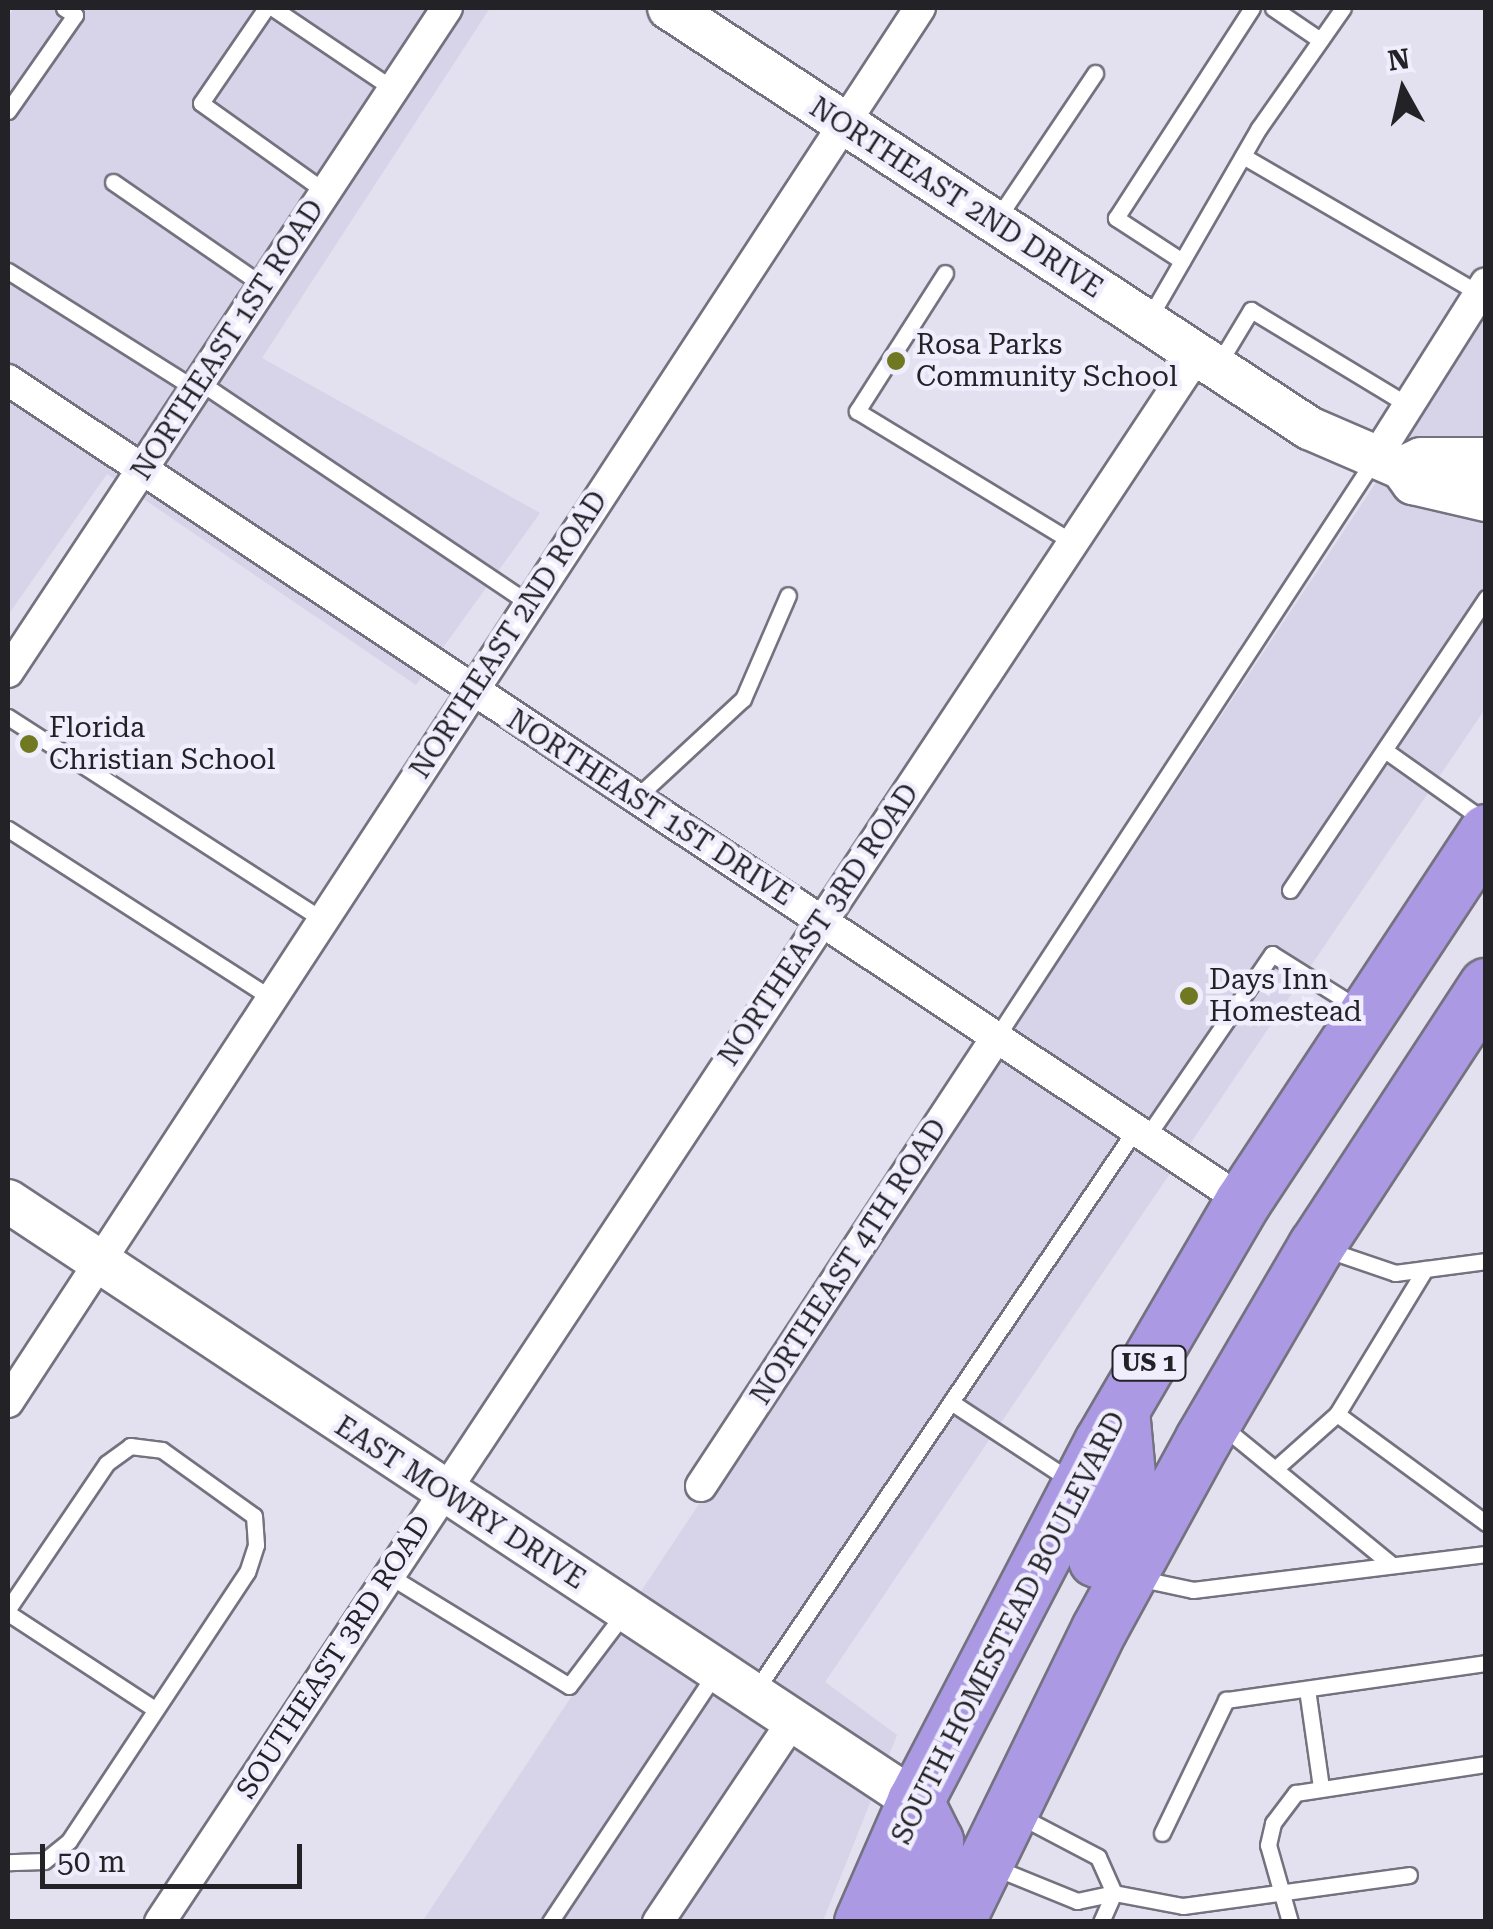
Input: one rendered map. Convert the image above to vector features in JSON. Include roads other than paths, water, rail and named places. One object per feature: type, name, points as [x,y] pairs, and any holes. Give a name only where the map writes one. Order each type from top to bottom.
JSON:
[{"type":"highway","name":"SOUTH HOMESTEAD BOULEVARD","points":[[862,1922],[914,1800],[1121,1410],[1243,1200],[1486,832]]},
{"type":"highway","points":[[956,1922],[1008,1810],[1128,1576],[1214,1420],[1316,1246],[1486,986]]},
{"type":"highway","points":[[1008,1810],[993,1787],[996,1754],[1129,1496],[1121,1410]]},
{"type":"highway","points":[[914,1800],[935,1841],[933,1872],[914,1922]]},
{"type":"street","name":"NORTHEAST 1ST ROAD","points":[[8,672],[447,8]]},
{"type":"street","name":"NORTHEAST 2ND DRIVE","points":[[670,8],[1205,365],[1388,464],[1413,483],[1486,500]]},
{"type":"street","name":"NORTHEAST 2ND ROAD","points":[[8,1402],[920,8]]},
{"type":"street","points":[[1482,288],[1406,404],[1388,464],[1486,459]]},
{"type":"street","name":"NORTHEAST 3RD ROAD","points":[[442,1493],[1074,543],[1205,365]]},
{"type":"street","name":"NORTHEAST 1ST DRIVE","points":[[8,380],[1243,1200]]},
{"type":"street","name":"NORTHEAST 4TH ROAD","points":[[700,1486],[996,1038]]},
{"type":"street","name":"EAST MOWRY DRIVE","points":[[8,1201],[442,1493],[914,1800]]},
{"type":"street","name":"SOUTHEAST 3RD ROAD","points":[[160,1922],[442,1493]]},
{"type":"street","points":[[658,1922],[792,1722]]},
{"type":"lane","points":[[8,111],[75,15],[64,8]]},
{"type":"lane","points":[[326,192],[201,104],[270,8],[393,90]]},
{"type":"lane","points":[[1182,261],[1116,218],[1252,8]]},
{"type":"lane","points":[[1273,8],[1320,40]]},
{"type":"lane","points":[[1146,324],[1243,156],[1342,8]]},
{"type":"lane","points":[[995,222],[1095,73]]},
{"type":"lane","points":[[1243,156],[1482,288]]},
{"type":"lane","points":[[113,182],[264,286]]},
{"type":"lane","points":[[8,270],[199,387],[530,604]]},
{"type":"lane","points":[[945,273],[857,411],[1074,543]]},
{"type":"lane","points":[[1205,365],[1250,310],[1406,404]]},
{"type":"lane","points":[[996,1038],[1388,464]]},
{"type":"lane","points":[[637,797],[743,699],[788,595]]},
{"type":"lane","points":[[1290,890],[1486,598]]},
{"type":"lane","points":[[8,717],[324,921]]},
{"type":"lane","points":[[1386,751],[1486,822]]},
{"type":"lane","points":[[8,829],[274,1000]]},
{"type":"lane","points":[[752,1696],[952,1402],[1272,954],[1364,1012]]},
{"type":"lane","points":[[1316,1246],[1394,1274],[1486,1262]]},
{"type":"lane","points":[[1275,1468],[1337,1414],[1426,1269]]},
{"type":"lane","points":[[952,1402],[1079,1486]]},
{"type":"lane","points":[[1337,1414],[1486,1523]]},
{"type":"lane","points":[[1214,1420],[1391,1564]]},
{"type":"lane","points":[[8,1862],[44,1860],[69,1841],[153,1708],[247,1572],[257,1525],[244,1504],[162,1450],[130,1446],[107,1463],[8,1611],[153,1708]]},
{"type":"lane","points":[[1128,1576],[1193,1590],[1486,1554]]},
{"type":"lane","points":[[388,1575],[570,1686],[625,1612]]},
{"type":"lane","points":[[1162,1833],[1226,1700],[1486,1663]]},
{"type":"lane","points":[[550,1922],[716,1672]]},
{"type":"lane","points":[[1307,1690],[1322,1787]]},
{"type":"lane","points":[[1290,1922],[1268,1845],[1272,1823],[1296,1794],[1486,1764]]},
{"type":"lane","points":[[1008,1810],[1098,1856],[1114,1893],[1100,1922]]},
{"type":"lane","points":[[983,1863],[1077,1901],[1114,1893],[1183,1906],[1408,1875]]},
{"type":"place","name":"Rosa Parks Community School","points":[[896,361]]},
{"type":"place","name":"Florida Christian School","points":[[29,744]]},
{"type":"place","name":"Days Inn Homestead","points":[[1189,996]]}]
